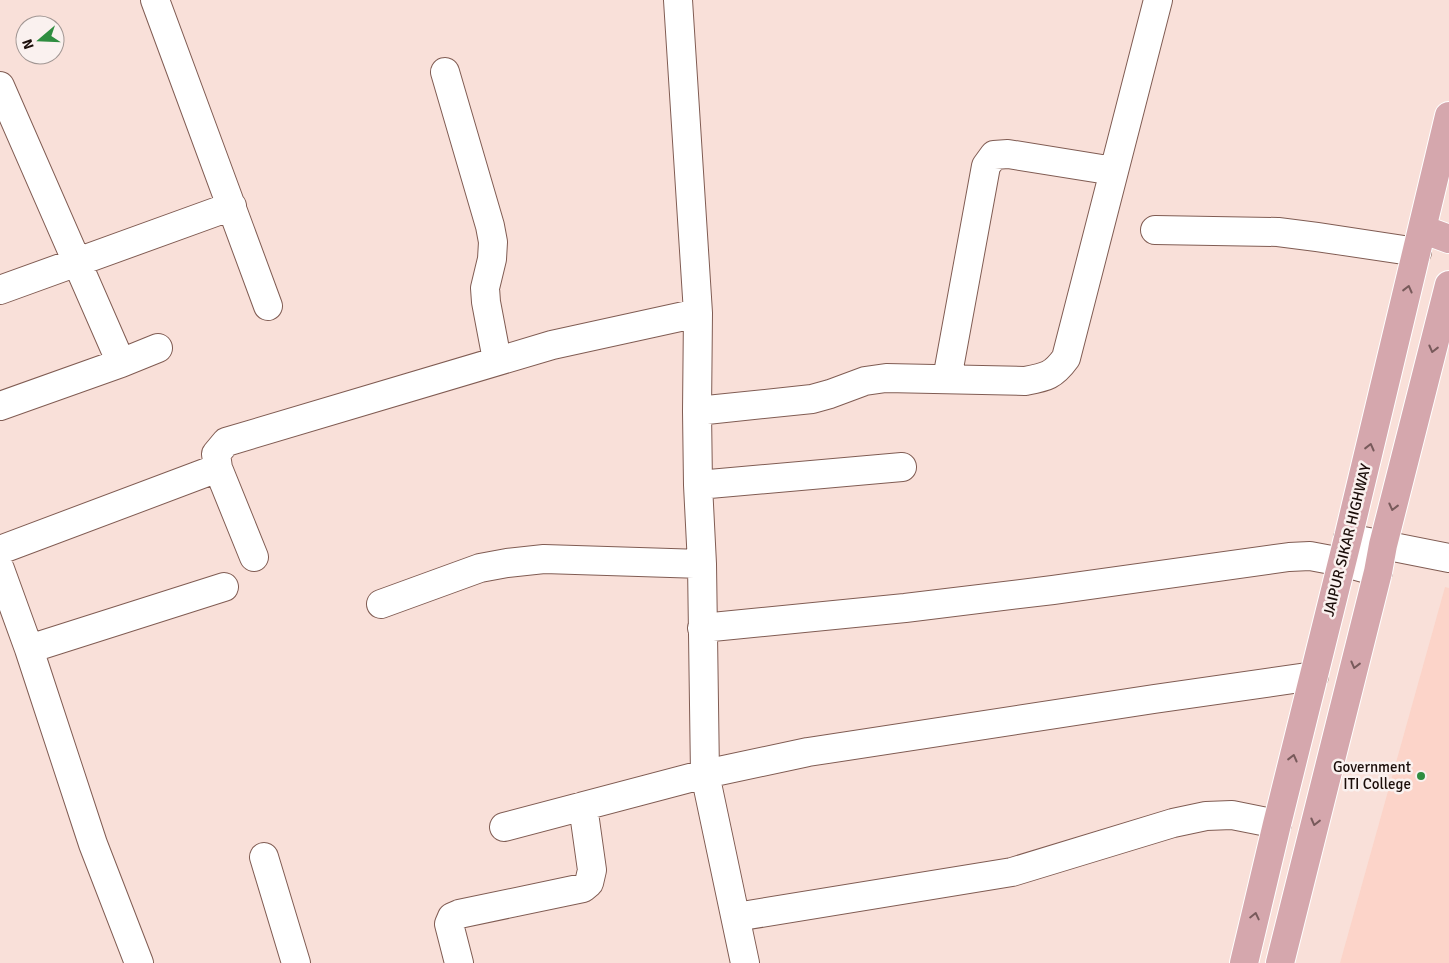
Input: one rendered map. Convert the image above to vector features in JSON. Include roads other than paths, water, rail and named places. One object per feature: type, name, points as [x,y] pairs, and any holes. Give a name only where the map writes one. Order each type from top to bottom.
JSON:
[{"type":"main road","name":"JAIPUR SIKAR HIGHWAY","points":[[1244,963],[1276,824],[1345,550],[1449,116]]},
{"type":"main road","points":[[1420,240],[1449,239]]},
{"type":"main road","points":[[1280,963],[1449,285]]},
{"type":"street","points":[[155,0],[268,306]]},
{"type":"street","points":[[678,0],[698,312],[696,410],[702,564],[704,774],[736,917],[744,963]]},
{"type":"street","points":[[696,410],[812,399],[865,381],[886,378],[1025,381],[1045,378],[1058,369],[1066,358],[1158,0]]},
{"type":"street","points":[[445,72],[493,242],[492,259],[485,288],[497,360]]},
{"type":"street","points":[[0,86],[120,363]]},
{"type":"street","points":[[947,379],[986,166],[994,155],[1008,154],[1114,171]]},
{"type":"street","points":[[0,290],[232,206]]},
{"type":"street","points":[[1156,230],[1278,232],[1317,237],[1420,240]]},
{"type":"street","points":[[254,558],[218,468],[216,454],[226,442],[497,360],[552,345],[698,312]]},
{"type":"street","points":[[0,406],[158,348]]},
{"type":"street","points":[[698,485],[902,466]]},
{"type":"street","points":[[0,550],[218,468]]},
{"type":"street","points":[[702,628],[925,606],[1383,545],[1449,558]]},
{"type":"street","points":[[1345,550],[1378,572]]},
{"type":"street","points":[[381,604],[480,568],[544,558],[702,564]]},
{"type":"street","points":[[0,569],[29,649],[93,844],[139,963]]},
{"type":"street","points":[[29,649],[224,587]]},
{"type":"street","points":[[504,827],[704,774],[808,752],[1314,676]]},
{"type":"street","points":[[459,963],[449,924],[452,917],[583,888],[589,883],[592,870],[583,806]]},
{"type":"street","points":[[736,917],[1012,872],[1206,816],[1232,815],[1276,824]]},
{"type":"street","points":[[264,857],[296,963]]},
{"type":"place","name":"Government ITI College","points":[[1421,776]]}]
